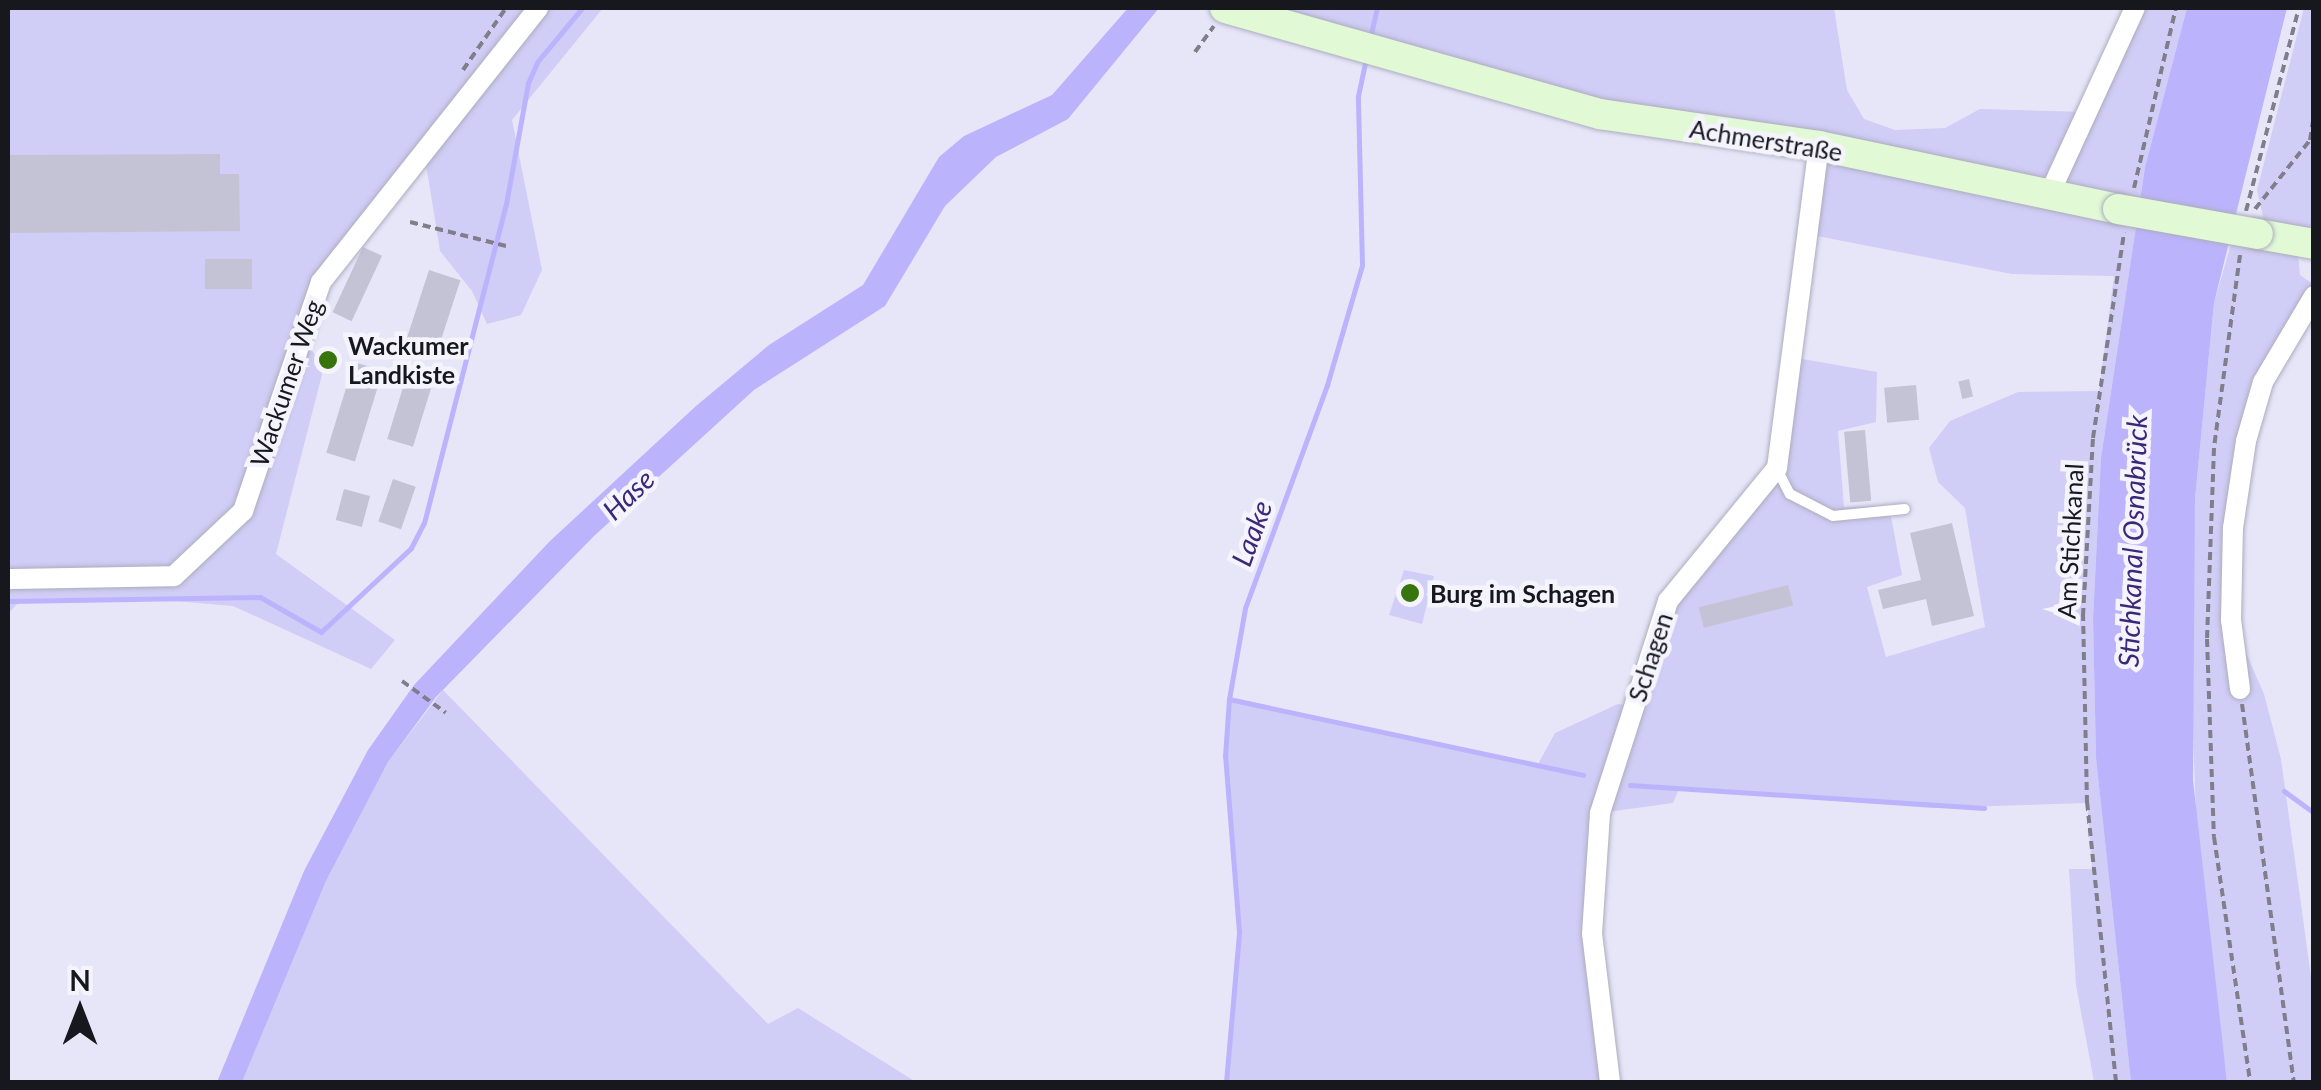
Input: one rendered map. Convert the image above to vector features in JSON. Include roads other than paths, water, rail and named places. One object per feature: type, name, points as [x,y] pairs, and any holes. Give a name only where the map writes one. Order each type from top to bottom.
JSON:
[{"type":"street","name":"Wackumer Weg","points":[[8,579],[174,576],[243,511],[321,282],[538,8]]},
{"type":"street","points":[[2048,197],[2135,8]]},
{"type":"street","name":"Achmerstraße","points":[[1220,15],[1314,32],[1600,114],[1819,146],[2048,197],[2314,244]]},
{"type":"street","points":[[1776,468],[1819,146]]},
{"type":"street","points":[[2240,689],[2231,603],[2246,441],[2263,382],[2314,296]]},
{"type":"street","name":"Schagen","points":[[1610,1082],[1592,934],[1600,814],[1668,601],[1776,468]]},
{"type":"lane","points":[[1776,468],[1790,494],[1833,516],[1905,509]]},
{"type":"water","name":"Hase","points":[[1128,8],[1159,8],[1068,119],[996,157],[945,206],[885,306],[754,390],[594,536],[436,697],[388,762],[326,881],[242,1082],[217,1082],[304,871],[368,750],[414,685],[550,541],[696,406],[769,345],[863,285],[939,157],[964,136],[1052,95]]},
{"type":"water","name":"Stichkanal Osnabrück","points":[[2187,8],[2287,8],[2214,303],[2195,499],[2193,780],[2227,1082],[2131,1082],[2096,758],[2093,619],[2101,458],[2145,167]]},
{"type":"waterway","points":[[8,601],[260,597],[321,632],[411,548],[424,523],[506,204],[528,83],[538,61],[582,8]]},
{"type":"waterway","name":"Laake","points":[[1370,38],[1377,8]]},
{"type":"waterway","name":"Laake","points":[[1226,1082],[1239,932],[1225,756],[1229,699],[1245,608],[1327,385],[1362,265],[1358,96],[1366,59]]},
{"type":"waterway","points":[[1229,699],[1583,775]]},
{"type":"waterway","points":[[1630,785],[1984,808]]},
{"type":"waterway","points":[[2284,791],[2314,813]]},
{"type":"place","name":"Wackumer Landkiste","points":[[328,360]]},
{"type":"place","name":"Burg im Schagen","points":[[1410,593]]}]
